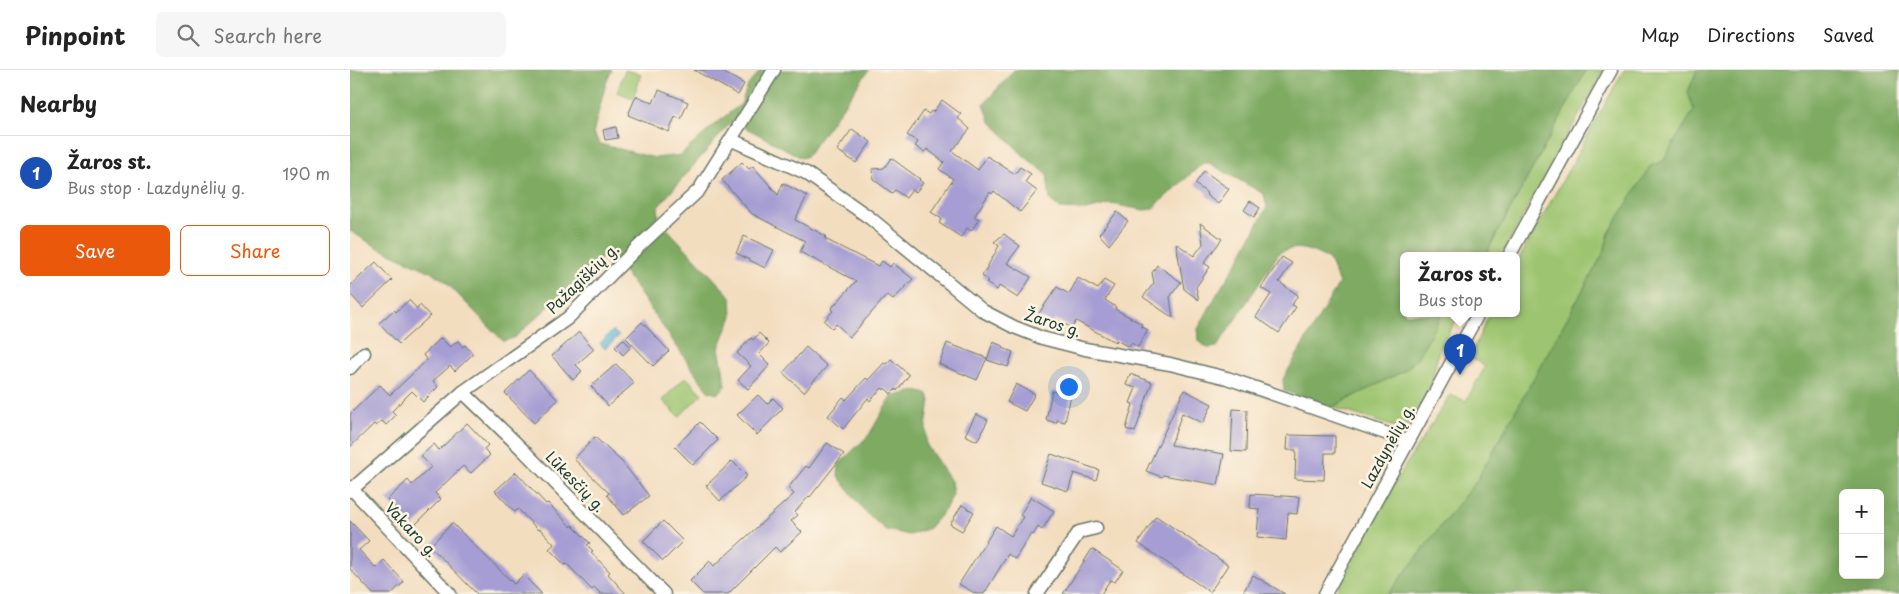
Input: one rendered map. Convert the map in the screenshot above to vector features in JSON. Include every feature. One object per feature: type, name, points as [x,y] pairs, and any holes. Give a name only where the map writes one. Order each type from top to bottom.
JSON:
[{"type":"street","name":"Pažagiškių g.","points":[[351,489],[463,392],[568,318],[636,249],[699,190],[774,70]]},
{"type":"street","points":[[1512,252],[1611,70]]},
{"type":"street","name":"Žaros g.","points":[[732,140],[806,172],[870,218],[983,311],[1014,327],[1042,338],[1085,349],[1170,364],[1227,378],[1408,441]]},
{"type":"street","name":"Lazdynėlių g.","points":[[1325,594],[1476,317]]},
{"type":"street","points":[[350,368],[364,353]]},
{"type":"street","name":"Lūkesčių g.","points":[[463,392],[524,451],[664,594]]},
{"type":"street","name":"Vakaro g.","points":[[351,489],[450,594]]},
{"type":"street","points":[[1037,594],[1079,532],[1096,528]]},
{"type":"green space","points":[[350,70],[612,70],[606,83],[593,133],[600,144],[655,158],[681,155],[715,124],[741,104],[748,85],[761,70],[869,70],[807,156],[802,158],[731,122],[658,207],[659,220],[731,297],[732,316],[719,348],[726,386],[717,394],[708,391],[610,251],[514,338],[503,341],[444,280],[377,247],[350,231]]},
{"type":"green space","points":[[625,70],[641,74],[633,98],[617,92]]},
{"type":"green space","points":[[1014,70],[1586,70],[1487,252],[1400,252],[1400,317],[1440,317],[1416,360],[1404,371],[1332,407],[1284,391],[1283,379],[1339,283],[1329,259],[1311,251],[1300,249],[1280,252],[1217,347],[1207,348],[1199,341],[1198,329],[1267,207],[1264,194],[1209,163],[1203,163],[1152,209],[1144,210],[1111,204],[1086,210],[1061,209],[1050,200],[1047,174],[1025,157],[990,121],[984,104]]},
{"type":"green space","points":[[1586,70],[1604,70],[1503,252],[1487,252]]},
{"type":"green space","points":[[1624,70],[1697,70],[1688,92],[1694,110],[1663,161],[1609,233],[1604,252],[1477,480],[1388,594],[1335,594],[1395,482],[1450,395],[1466,401],[1485,367],[1470,357],[1488,317],[1520,317],[1520,257]]},
{"type":"green space","points":[[1697,70],[1899,70],[1899,594],[1388,594],[1477,480],[1604,252],[1609,233],[1650,166],[1663,161],[1694,110],[1688,92]]},
{"type":"green space","points":[[1440,317],[1458,317],[1439,349],[1431,385],[1413,421],[1408,425],[1398,428],[1332,407],[1404,371],[1416,360]]},
{"type":"green space","points":[[686,377],[702,394],[679,417],[662,400]]},
{"type":"green space","points":[[915,391],[928,394],[930,401],[926,427],[926,444],[951,481],[953,495],[944,511],[929,528],[910,535],[886,530],[866,513],[838,476],[839,464],[869,435],[891,397]]},
{"type":"water","points":[[613,330],[619,336],[605,349],[600,343]]},
{"type":"building","points":[[694,70],[719,70],[744,84],[738,95]]},
{"type":"building","points":[[659,90],[688,102],[681,119],[675,117],[669,132],[628,115],[636,96],[653,103]]},
{"type":"building","points":[[942,100],[961,114],[958,118],[970,129],[952,151],[978,170],[987,156],[1015,174],[1020,167],[1031,174],[1025,182],[1037,191],[1020,212],[994,191],[992,194],[990,192],[974,217],[979,219],[971,231],[967,228],[961,237],[939,223],[942,219],[931,212],[953,179],[939,169],[944,162],[927,149],[924,152],[915,146],[918,142],[907,135],[924,111],[929,114],[931,111],[933,112]]},
{"type":"building","points":[[616,127],[618,138],[605,140],[603,130]]},
{"type":"building","points":[[852,129],[871,142],[856,163],[837,150]]},
{"type":"building","points":[[891,158],[923,183],[916,192],[912,190],[906,198],[895,190],[892,193],[873,179],[872,169],[884,168]]},
{"type":"building","points":[[742,162],[749,169],[753,166],[778,195],[783,183],[807,196],[795,220],[826,236],[825,239],[878,266],[882,261],[890,267],[893,263],[913,279],[893,300],[887,295],[850,337],[836,324],[832,328],[824,321],[833,311],[831,309],[856,281],[800,252],[805,241],[752,214],[722,180]]},
{"type":"building","points":[[1204,171],[1229,189],[1218,204],[1195,184]]},
{"type":"building","points":[[1250,201],[1260,208],[1254,217],[1244,210]]},
{"type":"building","points":[[1117,212],[1128,221],[1109,245],[1099,234]]},
{"type":"building","points":[[1200,223],[1222,239],[1204,263],[1210,267],[1196,287],[1199,300],[1184,289],[1176,243],[1194,256],[1203,244]]},
{"type":"building","points":[[1004,234],[1020,246],[1007,263],[1031,277],[1018,298],[999,286],[997,290],[986,283],[988,280],[982,276],[999,246],[994,242]]},
{"type":"building","points":[[744,236],[774,250],[765,268],[736,253]]},
{"type":"building","points":[[1282,257],[1292,263],[1279,282],[1298,295],[1292,305],[1296,307],[1279,333],[1256,317],[1271,294],[1261,288]]},
{"type":"building","points":[[376,262],[392,280],[363,308],[350,294],[350,286]]},
{"type":"building","points":[[1157,265],[1181,282],[1170,297],[1173,318],[1143,297],[1154,283],[1152,273]]},
{"type":"building","points":[[1078,278],[1098,289],[1104,280],[1114,286],[1105,300],[1116,307],[1115,309],[1142,324],[1141,326],[1148,330],[1138,347],[1131,343],[1129,347],[1116,340],[1115,342],[1076,321],[1072,328],[1055,319],[1052,324],[1037,316],[1057,287],[1069,294]]},
{"type":"building","points":[[409,300],[417,309],[420,305],[430,316],[399,344],[379,323],[394,310],[396,312]]},
{"type":"building","points":[[642,322],[669,351],[653,366],[626,338]]},
{"type":"building","points":[[579,332],[594,349],[576,365],[582,371],[573,380],[552,356]]},
{"type":"building","points":[[759,333],[769,343],[759,354],[770,365],[748,389],[738,380],[751,366],[737,353],[751,338],[753,340]]},
{"type":"building","points":[[441,338],[450,347],[458,341],[463,347],[465,345],[473,354],[455,371],[450,366],[433,381],[438,387],[423,402],[412,391],[392,411],[396,415],[386,425],[382,421],[376,426],[374,424],[350,447],[350,414],[380,385],[390,395],[427,360],[423,355]]},
{"type":"building","points":[[623,339],[631,347],[623,355],[615,347]]},
{"type":"building","points":[[993,342],[1013,352],[1008,367],[987,360]]},
{"type":"building","points":[[947,343],[987,358],[977,380],[939,364]]},
{"type":"building","points":[[806,347],[827,366],[804,392],[783,373]]},
{"type":"building","points":[[891,359],[909,375],[897,391],[896,389],[891,394],[885,388],[884,390],[882,388],[870,401],[868,398],[843,429],[828,416],[843,397],[846,400],[866,378],[868,380],[884,363],[886,364]]},
{"type":"building","points":[[616,364],[634,383],[608,406],[591,386]]},
{"type":"building","points":[[529,370],[558,400],[534,423],[505,393]]},
{"type":"building","points":[[1130,374],[1152,382],[1135,432],[1126,429],[1133,404],[1130,403],[1136,388],[1126,385]]},
{"type":"building","points":[[1016,384],[1035,394],[1025,411],[1007,402]]},
{"type":"building","points":[[1184,390],[1212,404],[1203,423],[1182,413],[1171,445],[1224,454],[1218,485],[1163,475],[1162,477],[1146,471]]},
{"type":"building","points":[[1052,391],[1071,395],[1065,422],[1057,420],[1056,423],[1046,420]]},
{"type":"building","points":[[758,395],[767,404],[773,398],[783,408],[757,435],[737,415]]},
{"type":"building","points":[[1233,409],[1247,410],[1246,452],[1231,451]]},
{"type":"building","points":[[976,414],[988,420],[977,441],[965,435]]},
{"type":"building","points":[[700,422],[718,440],[693,465],[675,447]]},
{"type":"building","points":[[467,423],[488,445],[484,449],[490,455],[471,473],[463,466],[435,493],[441,499],[413,527],[387,500],[408,480],[412,485],[431,467],[421,456],[434,444],[439,450]]},
{"type":"building","points":[[1288,435],[1335,436],[1335,453],[1325,453],[1324,480],[1295,479],[1296,450],[1287,450]]},
{"type":"building","points":[[595,437],[623,463],[649,496],[624,515],[607,495],[609,493],[574,459]]},
{"type":"building","points":[[827,443],[844,454],[810,497],[795,512],[798,515],[791,521],[802,532],[780,552],[775,547],[728,594],[703,594],[690,581],[710,561],[714,566],[794,494],[788,488],[806,466],[809,468]]},
{"type":"building","points":[[1051,454],[1099,470],[1096,480],[1074,473],[1068,491],[1041,482]]},
{"type":"building","points":[[732,461],[747,476],[720,501],[706,486]]},
{"type":"building","points":[[516,472],[546,504],[548,503],[571,527],[572,525],[590,543],[587,545],[593,551],[591,552],[610,572],[608,574],[626,594],[601,594],[594,587],[592,590],[567,564],[565,565],[549,549],[554,544],[540,529],[538,530],[518,509],[515,512],[495,491]]},
{"type":"building","points":[[1251,494],[1299,497],[1297,514],[1288,513],[1286,540],[1257,537],[1259,509],[1250,508]]},
{"type":"building","points":[[1031,497],[1054,511],[1042,530],[1038,527],[1033,535],[1031,534],[1015,559],[1008,554],[984,594],[976,594],[959,584],[996,526],[1011,536],[1023,517],[1020,515]]},
{"type":"building","points":[[962,505],[974,512],[962,531],[950,524]]},
{"type":"building","points":[[1156,516],[1228,565],[1210,592],[1138,543]]},
{"type":"building","points":[[350,521],[369,541],[359,550],[376,568],[384,560],[404,582],[391,594],[373,594],[350,569]]},
{"type":"building","points":[[663,521],[683,541],[663,561],[643,541]]},
{"type":"building","points":[[452,523],[514,584],[523,575],[542,594],[477,594],[430,546]]},
{"type":"building","points":[[1092,549],[1123,570],[1115,582],[1110,580],[1101,594],[1063,594]]},
{"type":"building","points":[[1253,575],[1285,594],[1242,594]]},
{"type":"place","name":"Žaros st.","points":[[1460,375]]}]
